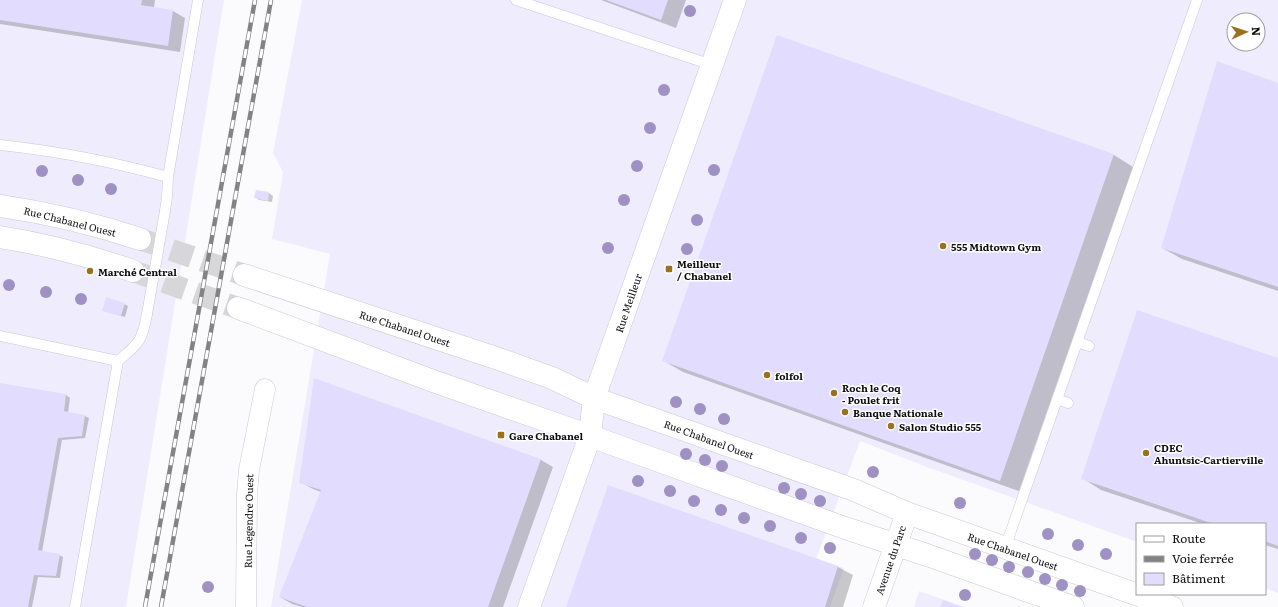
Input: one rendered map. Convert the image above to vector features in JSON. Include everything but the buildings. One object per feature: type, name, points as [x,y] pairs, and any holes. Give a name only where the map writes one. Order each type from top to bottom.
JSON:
[{"type":"street","name":"Rue Meilleur","points":[[529,607],[590,436],[594,398],[735,0]]},
{"type":"street","name":"Rue Chabanel Ouest","points":[[0,206],[69,218],[140,239]]},
{"type":"street","points":[[0,237],[54,247],[101,260],[133,271]]},
{"type":"street","name":"Rue Chabanel Ouest","points":[[244,275],[552,378],[594,398],[854,490],[907,514],[1136,594]]},
{"type":"street","points":[[238,308],[433,381],[845,528],[1073,607]]},
{"type":"street","name":"Rue Legendre Ouest","points":[[246,607],[248,548],[247,494],[249,470],[265,389]]},
{"type":"street","name":"Avenue du Parc","points":[[874,607],[907,514]]},
{"type":"street","name":"Rue Chabanel Ouest","points":[[1138,595],[1172,607]]},
{"type":"lane","points":[[75,607],[118,361],[139,342],[143,334],[165,211],[168,177],[198,0]]},
{"type":"lane","points":[[516,0],[712,65]]},
{"type":"lane","points":[[1005,548],[1197,0]]},
{"type":"lane","points":[[0,145],[26,148],[132,167],[168,177]]},
{"type":"lane","points":[[0,336],[118,361]]},
{"type":"lane","points":[[1077,342],[1089,346]]},
{"type":"lane","points":[[1057,399],[1068,403]]},
{"type":"shaded area","name":"Marché Central","points":[[0,0],[224,0],[126,607],[0,607]]},
{"type":"shaded area","points":[[302,0],[1278,0],[1278,593],[1266,588],[1266,523],[1136,523],[1136,542],[927,467],[860,441],[816,559],[844,568],[830,607],[271,607],[330,254],[272,239],[283,172],[273,153]]},
{"type":"shaded area","points":[[919,591],[965,607],[914,607]]},
{"type":"tunnel","points":[[140,239],[244,275]]},
{"type":"tunnel","points":[[133,271],[238,308]]},
{"type":"railway","points":[[145,607],[255,0]]},
{"type":"railway","points":[[161,607],[271,0]]},
{"type":"place","name":"555 Midtown Gym","points":[[943,246]]},
{"type":"place","name":"Meilleur / Chabanel","points":[[669,269]]},
{"type":"place","name":"Marché Central","points":[[90,271]]},
{"type":"place","name":"folfol","points":[[767,375]]},
{"type":"place","name":"Roch le Coq - Poulet frit","points":[[834,393]]},
{"type":"place","name":"Banque Nationale","points":[[845,412]]},
{"type":"place","name":"Salon Studio 555","points":[[891,426]]},
{"type":"place","name":"Gare Chabanel","points":[[501,435]]},
{"type":"place","name":"CDEC Ahuntsic-Cartierville","points":[[1146,453]]}]
